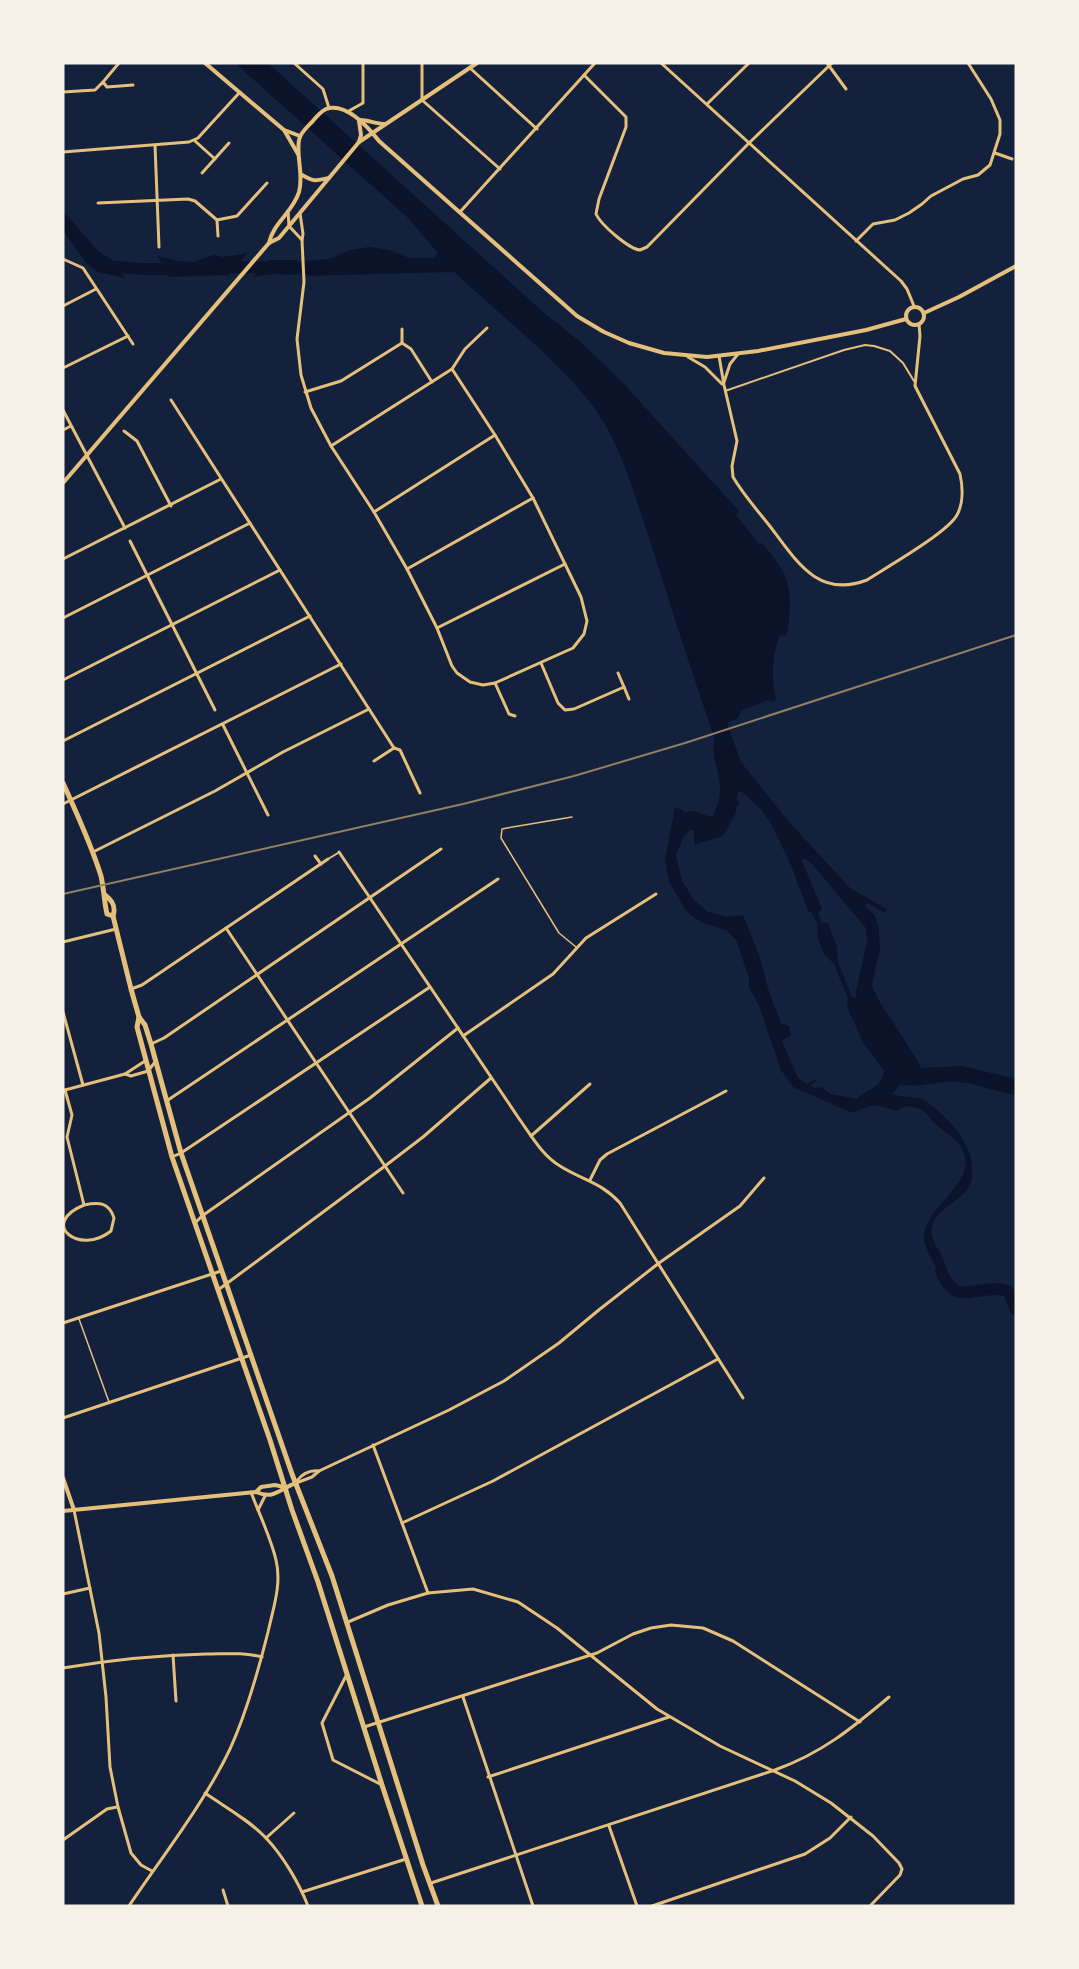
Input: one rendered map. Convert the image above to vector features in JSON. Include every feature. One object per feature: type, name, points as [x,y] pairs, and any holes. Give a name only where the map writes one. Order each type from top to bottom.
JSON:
[{"type":"main road","points":[[63,783],[93,852],[105,895],[107,914],[112,916],[139,1017],[145,1025],[202,1216],[296,1483],[348,1622],[438,1906]]},
{"type":"main road","points":[[139,1017],[137,1027],[147,1071],[172,1157],[318,1582],[422,1906]]},
{"type":"street","points":[[63,92],[95,90],[119,63]]},
{"type":"street","points":[[205,63],[284,130],[299,156]]},
{"type":"street","points":[[294,63],[322,89],[329,108]]},
{"type":"street","points":[[347,112],[363,103],[363,63]]},
{"type":"street","points":[[422,63],[422,100],[500,169]]},
{"type":"street","points":[[63,483],[269,243],[279,238],[359,143],[477,63]]},
{"type":"street","points":[[459,213],[595,63]]},
{"type":"street","points":[[707,104],[749,63]]},
{"type":"street","points":[[856,241],[873,224],[894,220],[918,208],[931,196],[963,179],[983,172],[990,165],[1001,127],[1000,120],[991,99],[968,63]]},
{"type":"street","points":[[663,64],[904,284],[914,306],[921,308],[924,313],[924,320],[913,325],[906,319],[906,313],[914,306]]},
{"type":"street","points":[[584,75],[626,117],[626,127],[599,199],[596,214],[600,221],[634,250],[647,247],[830,64],[846,89]]},
{"type":"street","points":[[470,68],[537,129]]},
{"type":"street","points":[[103,82],[108,87],[133,85]]},
{"type":"street","points":[[63,152],[195,141],[240,92]]},
{"type":"street","points":[[269,243],[271,233],[299,193],[302,176],[299,156],[300,136],[322,111],[339,108],[373,133],[459,213],[577,316],[629,343],[688,357],[719,356],[855,332],[906,319]]},
{"type":"street","points":[[359,121],[367,120],[385,124]]},
{"type":"street","points":[[359,121],[361,128],[359,143]]},
{"type":"street","points":[[284,130],[300,136]]},
{"type":"street","points":[[195,141],[215,159]]},
{"type":"street","points":[[202,172],[229,143]]},
{"type":"street","points":[[154,145],[159,247]]},
{"type":"street","points":[[994,153],[1012,159]]},
{"type":"street","points":[[302,176],[311,181],[329,178]]},
{"type":"street","points":[[217,220],[237,216],[267,183]]},
{"type":"street","points":[[98,203],[188,199],[195,201],[217,220],[218,236]]},
{"type":"street","points":[[288,211],[289,226],[302,240]]},
{"type":"street","points":[[300,213],[304,282],[297,339],[305,392],[331,446],[374,512],[407,569],[457,673],[476,684],[495,683],[573,648],[579,641],[587,621],[584,604],[533,498],[452,369]]},
{"type":"street","points":[[63,260],[83,268],[133,344]]},
{"type":"street","points":[[924,313],[1016,266]]},
{"type":"street","points":[[63,306],[96,289]]},
{"type":"street","points":[[914,381],[920,336],[919,324]]},
{"type":"street","points":[[331,446],[452,369],[465,349],[487,328]]},
{"type":"street","points":[[402,329],[402,343]]},
{"type":"street","points":[[63,368],[128,336]]},
{"type":"street","points":[[305,392],[341,381],[402,343]]},
{"type":"street","points":[[402,343],[411,349],[432,382]]},
{"type":"street","points":[[719,356],[724,385],[737,441],[732,473],[736,482],[805,570],[826,583],[847,585],[867,580],[950,524],[960,508],[963,489],[960,474],[914,381],[903,363],[890,351],[865,345],[844,350],[726,392]]},
{"type":"street","points":[[724,385],[730,364],[738,354]]},
{"type":"street","points":[[688,357],[705,367],[724,385]]},
{"type":"street","points":[[171,400],[394,748],[400,750],[420,793]]},
{"type":"street","points":[[63,410],[125,528]]},
{"type":"street","points":[[63,430],[71,426]]},
{"type":"street","points":[[124,431],[137,441],[171,506]]},
{"type":"street","points":[[374,512],[495,435]]},
{"type":"street","points":[[63,559],[221,479]]},
{"type":"street","points":[[407,569],[533,498]]},
{"type":"street","points":[[63,618],[249,523]]},
{"type":"street","points":[[130,541],[215,710]]},
{"type":"street","points":[[437,628],[566,564]]},
{"type":"street","points":[[63,680],[280,570]]},
{"type":"street","points":[[63,741],[310,616]]},
{"type":"street","points":[[541,663],[558,703],[565,710],[574,710],[624,687]]},
{"type":"street","points":[[63,804],[341,664]]},
{"type":"street","points":[[618,673],[629,699]]},
{"type":"street","points":[[495,683],[508,714],[515,716]]},
{"type":"street","points":[[93,852],[215,791],[369,709]]},
{"type":"street","points":[[223,725],[268,815]]},
{"type":"street","points":[[374,761],[394,748]]},
{"type":"street","points":[[151,1044],[441,849]]},
{"type":"street","points":[[131,989],[142,985],[339,852],[531,1136],[551,1160],[590,1180],[612,1194],[620,1203],[743,1398]]},
{"type":"street","points":[[315,856],[321,864]]},
{"type":"street","points":[[166,1100],[498,879]]},
{"type":"street","points":[[463,1035],[553,974],[598,929],[656,894]]},
{"type":"street","points":[[225,928],[403,1193]]},
{"type":"street","points":[[63,942],[116,929]]},
{"type":"street","points":[[172,1157],[182,1153],[431,986]]},
{"type":"street","points":[[63,1012],[83,1085]]},
{"type":"street","points":[[194,1224],[202,1216],[349,1113],[458,1028]]},
{"type":"street","points":[[84,1205],[67,1141],[72,1115],[64,1091],[125,1074],[145,1061]]},
{"type":"street","points":[[125,1074],[131,1077],[147,1071],[156,1062]]},
{"type":"street","points":[[218,1290],[423,1137],[491,1078]]},
{"type":"street","points":[[531,1136],[590,1084]]},
{"type":"street","points":[[590,1180],[600,1160],[607,1154],[726,1091]]},
{"type":"street","points":[[63,1511],[253,1492],[265,1496],[275,1495],[284,1487],[312,1477],[318,1471],[449,1410],[504,1381],[559,1344],[659,1263],[740,1206],[764,1178]]},
{"type":"street","points":[[101,1203],[111,1210],[115,1222],[108,1234],[83,1241],[75,1240],[68,1235],[64,1226],[66,1218],[84,1205],[101,1203]]},
{"type":"street","points":[[63,1323],[221,1271]]},
{"type":"street","points":[[63,1418],[251,1355]]},
{"type":"street","points":[[402,1523],[493,1481],[718,1359]]},
{"type":"street","points":[[373,1445],[428,1593]]},
{"type":"street","points":[[63,1478],[74,1510],[103,1662],[110,1767],[118,1807],[131,1853],[141,1865],[152,1871]]},
{"type":"street","points":[[253,1492],[261,1487],[275,1485],[284,1487]]},
{"type":"street","points":[[129,1906],[205,1793],[230,1750],[244,1716],[262,1657],[276,1598],[278,1579],[276,1560],[253,1492]]},
{"type":"street","points":[[258,1510],[265,1496]]},
{"type":"street","points":[[63,1594],[90,1588]]},
{"type":"street","points":[[348,1622],[388,1605],[428,1593],[473,1589],[518,1602],[557,1628],[645,1700],[670,1717],[720,1746],[774,1770],[814,1792],[851,1817],[887,1849],[900,1863],[902,1869],[900,1875],[870,1906]]},
{"type":"street","points":[[364,1727],[590,1655],[651,1628],[671,1625],[703,1628],[733,1641],[860,1722]]},
{"type":"street","points":[[63,1668],[173,1655],[246,1654],[262,1657]]},
{"type":"street","points":[[173,1655],[176,1701]]},
{"type":"street","points":[[347,1673],[322,1723],[333,1760],[382,1785]]},
{"type":"street","points":[[463,1697],[533,1906]]},
{"type":"street","points":[[430,1884],[774,1770],[819,1751],[860,1722],[889,1697]]},
{"type":"street","points":[[488,1777],[670,1717]]},
{"type":"street","points":[[205,1793],[266,1838],[302,1892],[308,1906]]},
{"type":"street","points":[[63,1840],[107,1809],[118,1807]]},
{"type":"street","points":[[266,1838],[294,1813]]},
{"type":"street","points":[[652,1906],[805,1854],[830,1838],[851,1817]]},
{"type":"street","points":[[609,1825],[637,1906]]},
{"type":"street","points":[[302,1892],[406,1859]]},
{"type":"street","points":[[224,1890],[228,1906]]},
{"type":"lane","points":[[572,817],[502,829],[500,833],[559,933],[577,948]]},
{"type":"lane","points":[[79,1318],[109,1402]]},
{"type":"water","points":[[235,63],[268,63],[542,311],[583,344],[624,384],[739,511],[736,515],[759,544],[762,543],[765,546],[782,569],[789,592],[790,613],[787,634],[780,635],[775,651],[773,683],[776,700],[771,702],[769,700],[741,711],[738,718],[727,723],[741,762],[790,823],[850,888],[887,909],[885,913],[867,903],[865,905],[875,916],[879,930],[880,949],[872,985],[878,999],[921,1066],[918,1068],[962,1066],[1016,1079],[1016,1095],[971,1084],[949,1082],[914,1086],[900,1084],[892,1095],[919,1098],[943,1115],[964,1141],[972,1161],[971,1179],[967,1190],[938,1215],[931,1231],[944,1261],[947,1284],[933,1262],[924,1239],[926,1226],[959,1182],[964,1170],[965,1158],[960,1145],[918,1108],[905,1106],[897,1111],[871,1106],[850,1112],[793,1087],[781,1070],[759,1006],[749,987],[749,978],[736,940],[726,930],[703,923],[691,916],[669,882],[665,859],[675,808],[685,812],[695,811],[712,817],[717,805],[720,785],[714,737],[633,490],[619,452],[600,417],[558,366],[454,272],[307,276],[307,261],[329,259],[350,250],[369,247],[390,250],[409,258],[434,258],[438,253],[407,217]],"holes":[[[738,792],[742,792],[762,810],[771,824],[791,865],[808,911],[811,912],[817,924],[818,939],[824,954],[834,964],[848,999],[847,1007],[864,1044],[884,1071],[880,1082],[857,1099],[831,1094],[821,1087],[814,1088],[811,1085],[816,1081],[815,1079],[807,1084],[798,1078],[782,1041],[791,1035],[789,1026],[781,1023],[769,992],[760,957],[743,915],[727,917],[708,912],[695,901],[682,881],[676,855],[685,834],[692,829],[694,845],[723,836],[740,803],[737,799]],[[804,858],[812,864],[866,928],[867,941],[856,998],[852,997],[838,962],[837,947],[828,923],[822,923],[818,914],[822,909],[802,861]]]},
{"type":"water","points":[[63,211],[99,252],[114,261],[125,278],[98,272],[85,262],[63,230]]},
{"type":"water","points":[[248,253],[229,275],[168,277],[158,256],[193,262],[214,255],[223,257]]},
{"type":"water","points":[[269,260],[297,260],[297,275],[275,274],[253,277]]},
{"type":"waterway","points":[[103,266],[181,269]]},
{"type":"waterway","points":[[222,267],[322,268]]},
{"type":"waterway","points":[[941,1271],[946,1282],[958,1292],[1006,1290],[1016,1310]]},
{"type":"railway","points":[[63,894],[463,804],[574,776],[685,743],[1016,635]]}]
